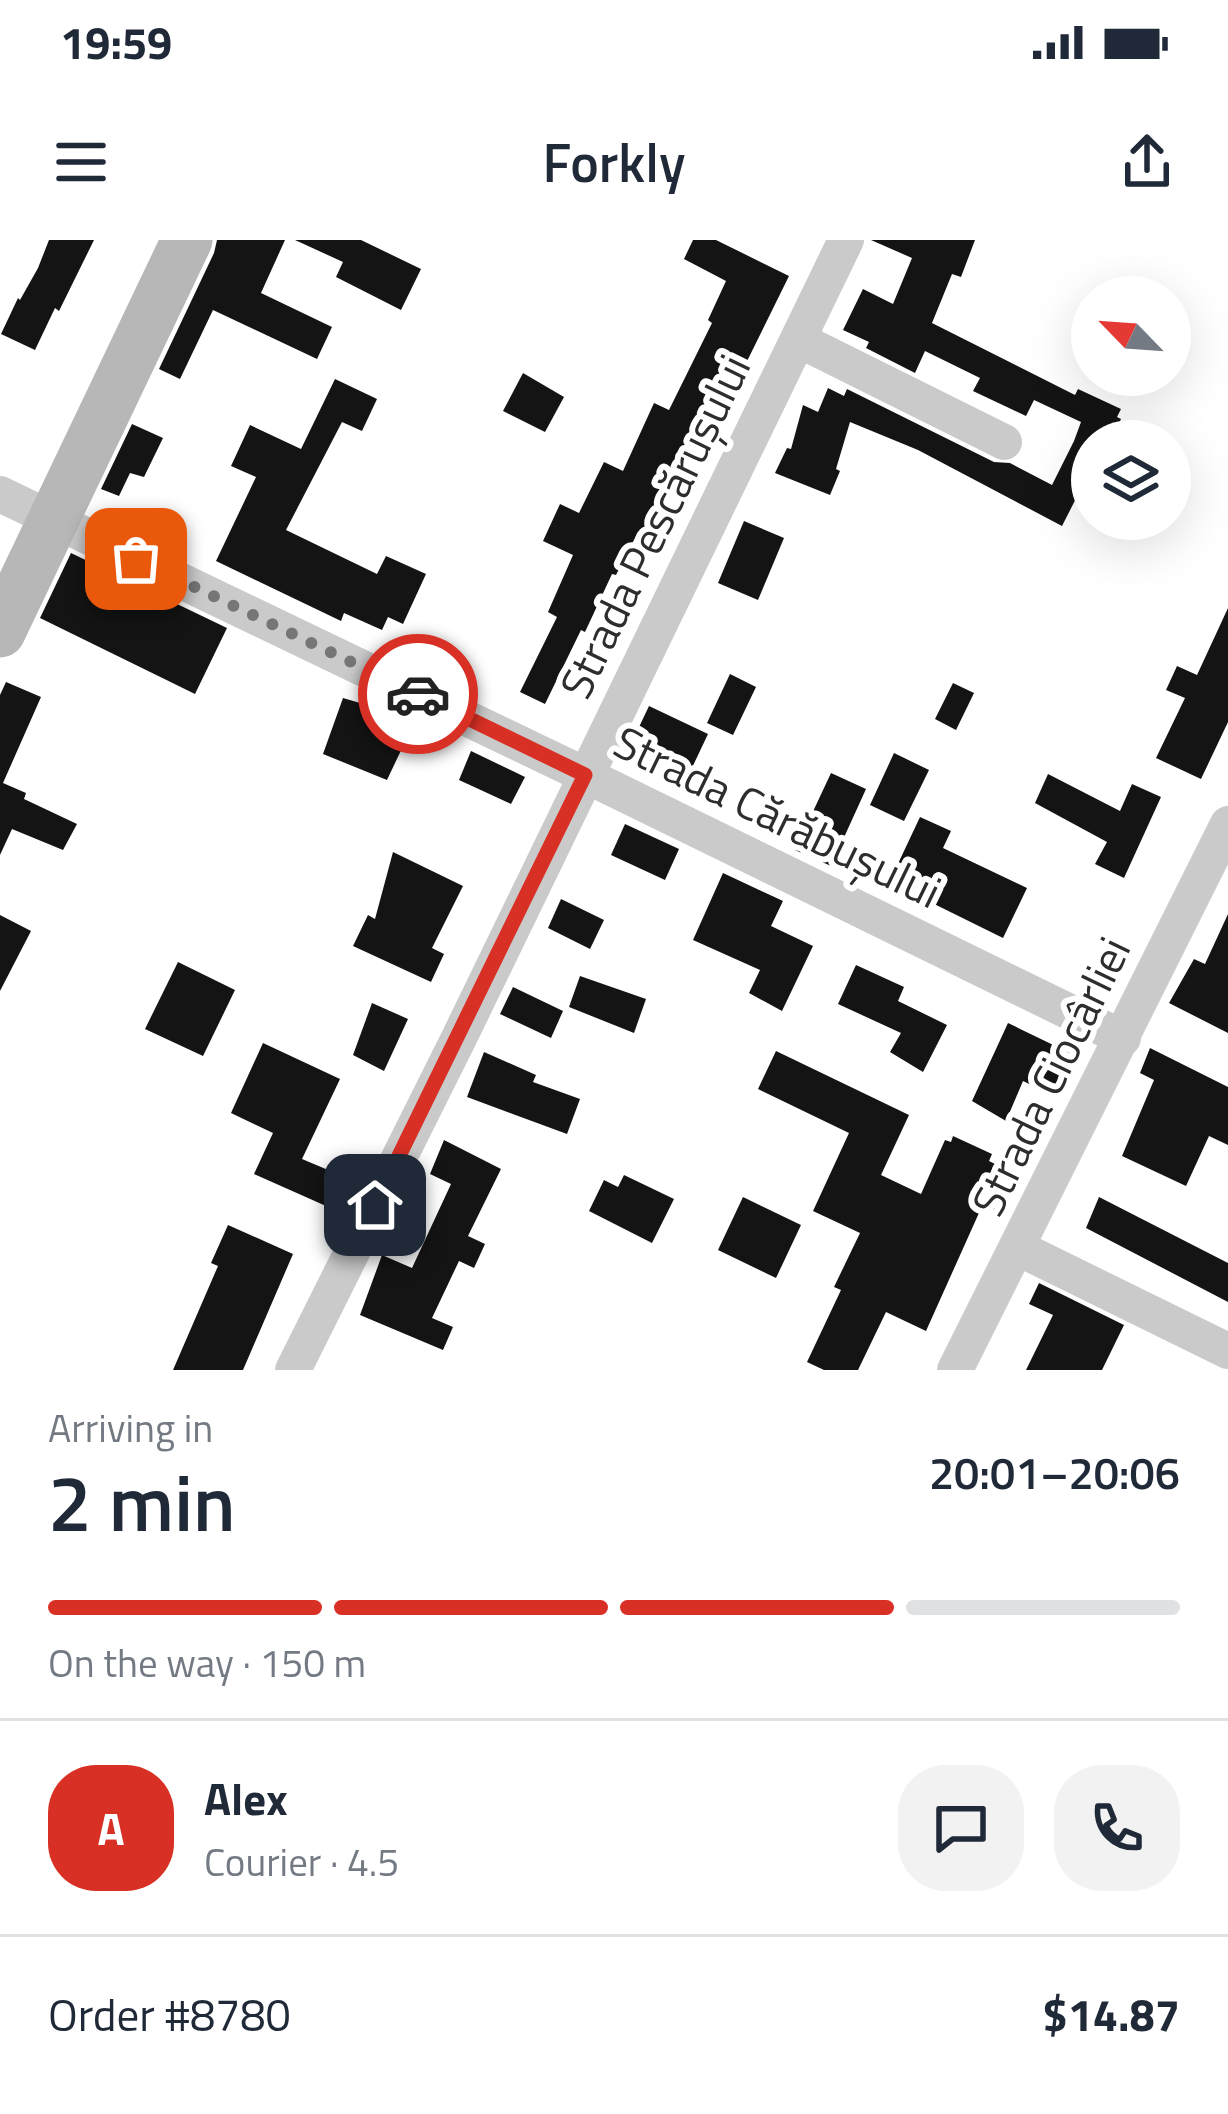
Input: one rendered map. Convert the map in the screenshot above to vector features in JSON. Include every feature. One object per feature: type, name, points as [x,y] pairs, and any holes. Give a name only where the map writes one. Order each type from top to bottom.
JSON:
[{"type":"street","points":[[0,632],[188,240]]},
{"type":"street","name":"Strada Pescărușului","points":[[293,1370],[847,240]]},
{"type":"street","points":[[799,340],[1004,442]]},
{"type":"street","name":"Strada Cărăbușului","points":[[0,494],[1123,1038]]},
{"type":"street","name":"Strada Ciocârliei","points":[[956,1370],[1228,824]]},
{"type":"street","points":[[1018,1248],[1228,1351]]},
{"type":"building","points":[[49,240],[94,240],[35,350],[1,334]]},
{"type":"building","points":[[217,240],[285,240],[261,293],[332,327],[317,359],[213,310],[180,379],[159,369]]},
{"type":"building","points":[[295,240],[361,240],[421,269],[401,310],[336,277],[343,262]]},
{"type":"building","points":[[693,240],[716,240],[789,276],[717,422],[707,417],[646,536],[638,532],[616,575],[612,574],[545,704],[520,692],[557,617],[548,612],[573,555],[543,541],[560,504],[579,513],[604,462],[623,471],[654,403],[669,410],[712,323],[708,320],[726,281],[684,259]]},
{"type":"building","points":[[871,240],[975,240],[961,277],[952,274],[932,323],[1071,396],[1093,396],[1121,409],[1117,417],[1121,420],[1077,420],[1034,400],[1026,416],[973,391],[980,378],[925,351],[915,373],[866,348],[869,342],[843,330],[863,289],[893,304],[912,258]]},
{"type":"building","points":[[523,373],[564,397],[545,432],[503,411]]},
{"type":"building","points":[[335,379],[377,399],[362,431],[342,422],[286,530],[377,574],[386,556],[426,574],[403,624],[388,617],[382,630],[344,613],[341,621],[216,561],[256,477],[231,466],[250,425],[301,449]]},
{"type":"building","points":[[828,388],[844,396],[847,389],[994,462],[1010,463],[1052,485],[1071,447],[1071,508],[1062,526],[918,450],[850,422],[830,495],[775,473],[787,448],[791,449],[803,405],[818,412]]},
{"type":"building","points":[[132,424],[163,438],[144,477],[130,473],[119,496],[101,489]]},
{"type":"building","points":[[744,521],[784,538],[758,600],[718,583]]},
{"type":"building","points":[[71,553],[227,628],[195,694],[40,618]]},
{"type":"building","points":[[1228,608],[1228,722],[1201,779],[1156,758],[1185,698],[1166,690],[1177,666],[1197,675]]},
{"type":"building","points":[[730,674],[756,687],[733,735],[707,723]]},
{"type":"building","points":[[6,682],[41,697],[3,783],[26,793],[24,799],[77,824],[63,850],[12,829],[0,855],[0,695]]},
{"type":"building","points":[[953,683],[974,693],[956,730],[935,719]]},
{"type":"building","points":[[343,698],[413,725],[387,780],[323,754]]},
{"type":"building","points":[[649,706],[708,734],[690,772],[631,744]]},
{"type":"building","points":[[471,751],[525,777],[511,804],[459,780]]},
{"type":"building","points":[[894,753],[929,770],[904,821],[870,805]]},
{"type":"building","points":[[831,773],[866,789],[831,866],[795,850]]},
{"type":"building","points":[[1048,774],[1120,811],[1132,784],[1161,797],[1124,878],[1095,864],[1107,842],[1035,803]]},
{"type":"building","points":[[920,817],[951,831],[943,848],[1027,888],[1003,938],[888,885]]},
{"type":"building","points":[[625,824],[679,849],[665,880],[611,855]]},
{"type":"building","points":[[393,852],[463,886],[432,948],[444,954],[431,982],[353,946],[368,915],[375,919]]},
{"type":"building","points":[[723,873],[783,901],[771,926],[813,946],[782,1011],[749,993],[760,970],[693,940]]},
{"type":"building","points":[[561,899],[604,920],[590,949],[548,928]]},
{"type":"building","points":[[1228,914],[1228,1033],[1169,1003],[1194,959],[1205,964]]},
{"type":"building","points":[[0,915],[31,931],[0,991]]},
{"type":"building","points":[[178,962],[235,990],[203,1056],[145,1029]]},
{"type":"building","points":[[856,965],[904,987],[898,1001],[947,1025],[923,1072],[890,1052],[901,1033],[838,1004]]},
{"type":"building","points":[[580,976],[646,999],[634,1033],[569,1007]]},
{"type":"building","points":[[513,987],[563,1011],[551,1038],[500,1014]]},
{"type":"building","points":[[372,1003],[408,1019],[384,1071],[353,1055]]},
{"type":"building","points":[[1008,1023],[1072,1054],[1052,1095],[1023,1081],[1006,1121],[972,1101]]},
{"type":"building","points":[[263,1043],[340,1079],[302,1159],[340,1175],[326,1206],[254,1174],[273,1133],[231,1113]]},
{"type":"building","points":[[1150,1048],[1228,1087],[1228,1145],[1209,1136],[1186,1186],[1122,1156],[1154,1080],[1140,1073]]},
{"type":"building","points":[[776,1051],[909,1115],[881,1175],[921,1194],[945,1140],[951,1142],[953,1136],[992,1154],[989,1161],[1019,1176],[1001,1213],[983,1204],[926,1331],[886,1312],[858,1370],[824,1370],[807,1362],[841,1290],[834,1287],[860,1233],[813,1211],[849,1133],[758,1089]]},
{"type":"building","points":[[484,1052],[536,1075],[533,1082],[580,1099],[567,1134],[467,1097]]},
{"type":"building","points":[[444,1140],[501,1169],[468,1236],[485,1244],[474,1268],[459,1261],[432,1318],[453,1327],[443,1350],[360,1315],[382,1255],[412,1268],[451,1184],[430,1174]]},
{"type":"building","points":[[624,1175],[674,1199],[652,1243],[589,1211],[604,1180],[618,1187]]},
{"type":"building","points":[[743,1197],[801,1225],[776,1278],[718,1250]]},
{"type":"building","points":[[1099,1197],[1228,1263],[1228,1302],[1086,1228]]},
{"type":"building","points":[[228,1225],[293,1254],[243,1370],[173,1370],[218,1266],[211,1263]]},
{"type":"building","points":[[1039,1283],[1124,1325],[1102,1370],[1026,1370],[1053,1315],[1029,1304]]},
{"type":"way so far","points":[[136,559],[418,694]]},
{"type":"route","points":[[375,1205],[585,775],[418,694]]}]
